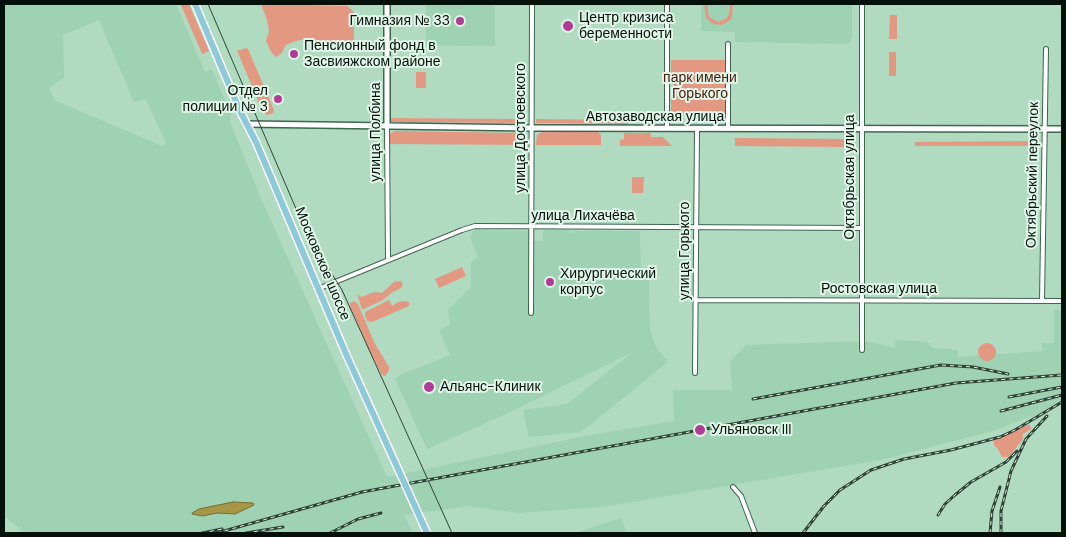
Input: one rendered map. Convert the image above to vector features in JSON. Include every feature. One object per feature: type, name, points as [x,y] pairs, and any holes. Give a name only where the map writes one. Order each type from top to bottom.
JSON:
[{"type":"main road","name":"Московское шоссе","points":[[195,4],[346,354],[427,533]]},
{"type":"street","name":"улица Полбина","points":[[388,4],[388,260]]},
{"type":"street","name":"улица Достоевского","points":[[531,313],[532,4]]},
{"type":"street","points":[[667,4],[667,128]]},
{"type":"street","name":"Октябрьская улица","points":[[862,4],[862,350]]},
{"type":"street","points":[[728,44],[728,129]]},
{"type":"street","name":"Октябрьский переулок","points":[[1042,301],[1046,49]]},
{"type":"street","name":"Автозаводская улица","points":[[247,124],[533,128],[1062,129]]},
{"type":"street","name":"улица Горького","points":[[695,373],[697,129]]},
{"type":"street","name":"улица Лихачёва","points":[[318,289],[475,226],[861,228]]},
{"type":"street","name":"Ростовская улица","points":[[696,300],[1062,301]]},
{"type":"street","points":[[734,487],[741,496],[755,533]]},
{"type":"shaded area","points":[[4,4],[176,4],[205,72],[212,69],[231,114],[230,122],[263,203],[387,477],[585,436],[674,421],[673,390],[732,390],[730,361],[746,345],[865,341],[895,348],[895,340],[928,342],[933,348],[958,350],[958,357],[1042,351],[1042,343],[1054,343],[1054,310],[1062,310],[1062,405],[993,431],[881,460],[602,507],[519,513],[467,506],[404,515],[413,533],[25,533],[4,516]],"holes":[[[99,20],[134,102],[146,99],[166,143],[162,146],[54,100],[49,88],[64,78],[63,35]]]},
{"type":"shaded area","name":"Гимназия № 33","points":[[426,4],[495,4],[495,46],[426,45]]},
{"type":"shaded area","points":[[701,4],[852,4],[852,37],[849,44],[735,42],[735,32],[701,31]]},
{"type":"shaded area","points":[[474,230],[529,231],[529,241],[543,241],[543,230],[569,230],[569,233],[573,231],[640,231],[641,276],[649,276],[650,330],[655,345],[668,362],[581,432],[529,437],[523,410],[567,404],[633,352],[504,415],[427,449],[395,379],[402,374],[450,355],[439,330],[450,325],[448,310],[471,287],[471,262],[478,257],[470,237]]},
{"type":"shaded area","points":[[233,502],[253,503],[254,505],[235,514],[217,513],[203,516],[192,514],[199,509]]},
{"type":"shaded area","points":[[621,518],[627,533],[575,533],[584,530]]},
{"type":"green space","points":[[189,4],[209,51],[202,54],[181,5]]},
{"type":"green space","points":[[261,4],[347,6],[354,12],[354,42],[344,46],[328,47],[310,43],[305,39],[286,45],[281,54],[276,57],[271,52],[266,41],[269,31]]},
{"type":"green space","points":[[704,4],[707,4],[709,17],[718,22],[727,18],[730,4],[733,4],[732,17],[722,25],[713,24],[706,18]]},
{"type":"green space","points":[[890,15],[897,15],[897,39],[889,39]]},
{"type":"green space","points":[[246,48],[274,110],[273,113],[267,115],[263,112],[237,51]]},
{"type":"green space","points":[[889,52],[896,52],[896,76],[889,76]]},
{"type":"green space","name":"парк имени Горького","points":[[671,60],[725,60],[725,115],[671,115],[671,99],[674,99],[674,79],[671,79]]},
{"type":"green space","points":[[416,72],[426,72],[426,88],[416,88]]},
{"type":"green space","points":[[390,118],[520,119],[520,123],[390,122]]},
{"type":"green space","points":[[536,119],[628,120],[628,124],[536,123]]},
{"type":"green space","points":[[395,131],[521,133],[525,135],[527,145],[388,144],[389,135]]},
{"type":"green space","points":[[542,132],[598,132],[601,135],[601,145],[536,145],[537,135]]},
{"type":"green space","points":[[624,133],[651,133],[651,137],[663,137],[672,146],[620,146],[620,140],[624,139]]},
{"type":"green space","points":[[735,138],[846,139],[846,147],[735,146]]},
{"type":"green space","points":[[1037,141],[1037,146],[915,146],[915,142]]},
{"type":"green space","points":[[632,177],[644,177],[643,193],[632,193]]},
{"type":"green space","points":[[462,267],[466,276],[439,288],[435,279]]},
{"type":"green space","points":[[401,281],[403,285],[401,288],[383,300],[362,309],[357,294],[361,297],[375,292],[382,293],[394,282]]},
{"type":"green space","points":[[389,300],[392,306],[398,302],[406,301],[409,302],[409,306],[372,322],[367,321],[365,312]]},
{"type":"green space","points":[[354,301],[358,304],[374,342],[389,367],[385,376],[382,375],[371,354],[350,306],[350,303]]},
{"type":"green space","points":[[987,343],[995,348],[996,352],[991,360],[987,361],[979,356],[978,352],[983,344]]},
{"type":"green space","points":[[1030,425],[1031,429],[1023,434],[1023,439],[1008,457],[1002,457],[994,445],[994,440]]},
{"type":"tram line","points":[[208,4],[306,232],[342,290],[452,533]]},
{"type":"railway","points":[[753,399],[941,365],[973,367],[1008,374]]},
{"type":"railway","points":[[217,533],[362,492],[956,383],[1062,375]]},
{"type":"railway","points":[[1009,397],[1062,387]]},
{"type":"railway","points":[[1001,411],[1062,395]]},
{"type":"railway","points":[[803,533],[824,506],[840,490],[871,470],[904,459],[951,450],[1000,437],[1062,402]]},
{"type":"railway","points":[[1001,533],[1001,511],[1011,471],[1026,439],[1047,416]]},
{"type":"railway","points":[[938,515],[945,504],[971,482],[1006,462],[1017,451]]},
{"type":"railway","points":[[990,533],[992,511],[1000,487]]},
{"type":"railway","points":[[330,533],[358,519],[381,513]]},
{"type":"railway","points":[[246,533],[283,527]]},
{"type":"railway","points":[[202,533],[222,529]]},
{"type":"place","name":"Гимназия № 33","points":[[460,21]]},
{"type":"place","name":"Центр кризиса беременности","points":[[568,26]]},
{"type":"place","name":"Пенсионный фонд в Засвияжском районе","points":[[294,54]]},
{"type":"place","name":"Отдел полиции № 3","points":[[278,99]]},
{"type":"place","name":"Хирургический корпус","points":[[550,282]]},
{"type":"place","name":"Альянс-Клиник","points":[[429,387]]},
{"type":"place","name":"Ульяновск III","points":[[700,430]]}]
